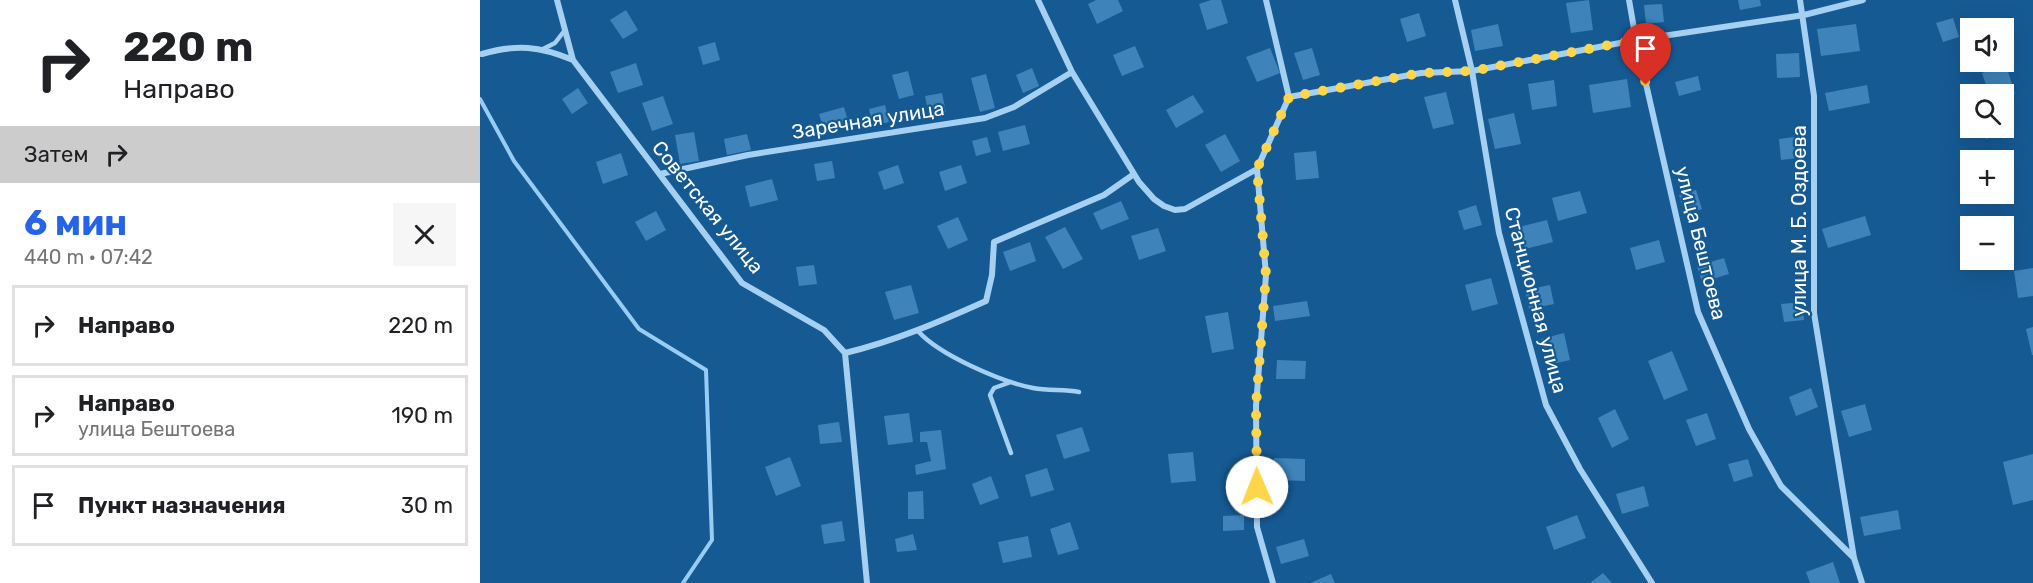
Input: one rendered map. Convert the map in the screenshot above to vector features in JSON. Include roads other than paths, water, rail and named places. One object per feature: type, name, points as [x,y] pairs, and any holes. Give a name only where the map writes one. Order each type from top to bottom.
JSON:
[{"type":"street","points":[[557,0],[573,60]]},
{"type":"street","points":[[1038,0],[1072,72],[1134,174],[1157,201],[1178,210],[1190,207],[1257,169]]},
{"type":"street","points":[[1266,0],[1289,97],[1257,169],[1266,275],[1256,406],[1257,527],[1273,583]]},
{"type":"street","name":"Станционная улица","points":[[1455,0],[1472,71],[1499,232],[1546,405],[1580,469],[1652,583]]},
{"type":"street","name":"улица Бештоева","points":[[1629,0],[1636,40],[1698,312],[1749,429],[1781,486],[1854,558]]},
{"type":"street","name":"улица М. Б. Оздоева","points":[[1800,0],[1814,96],[1814,313],[1854,558],[1862,583]]},
{"type":"street","points":[[1289,97],[1421,73],[1472,71],[1636,40],[1804,15],[1863,0]]},
{"type":"street","points":[[482,54],[513,47],[543,49],[573,60]]},
{"type":"street","name":"Советская улица","points":[[573,60],[742,283],[824,330],[845,353]]},
{"type":"street","name":"Заречная улица","points":[[660,174],[748,155],[985,118],[1014,106],[1072,72]]},
{"type":"street","points":[[867,583],[845,353],[882,344],[918,331],[986,301],[992,274],[994,242],[1108,193],[1134,174]]},
{"type":"lane","points":[[543,49],[555,43],[565,30]]},
{"type":"lane","points":[[918,331],[940,350],[1011,382],[1040,389],[1079,392]]},
{"type":"lane","points":[[1011,382],[994,388],[990,395],[1011,453]]},
{"type":"waterway","points":[[480,99],[514,161],[639,329],[706,370],[712,540],[683,583]]}]
